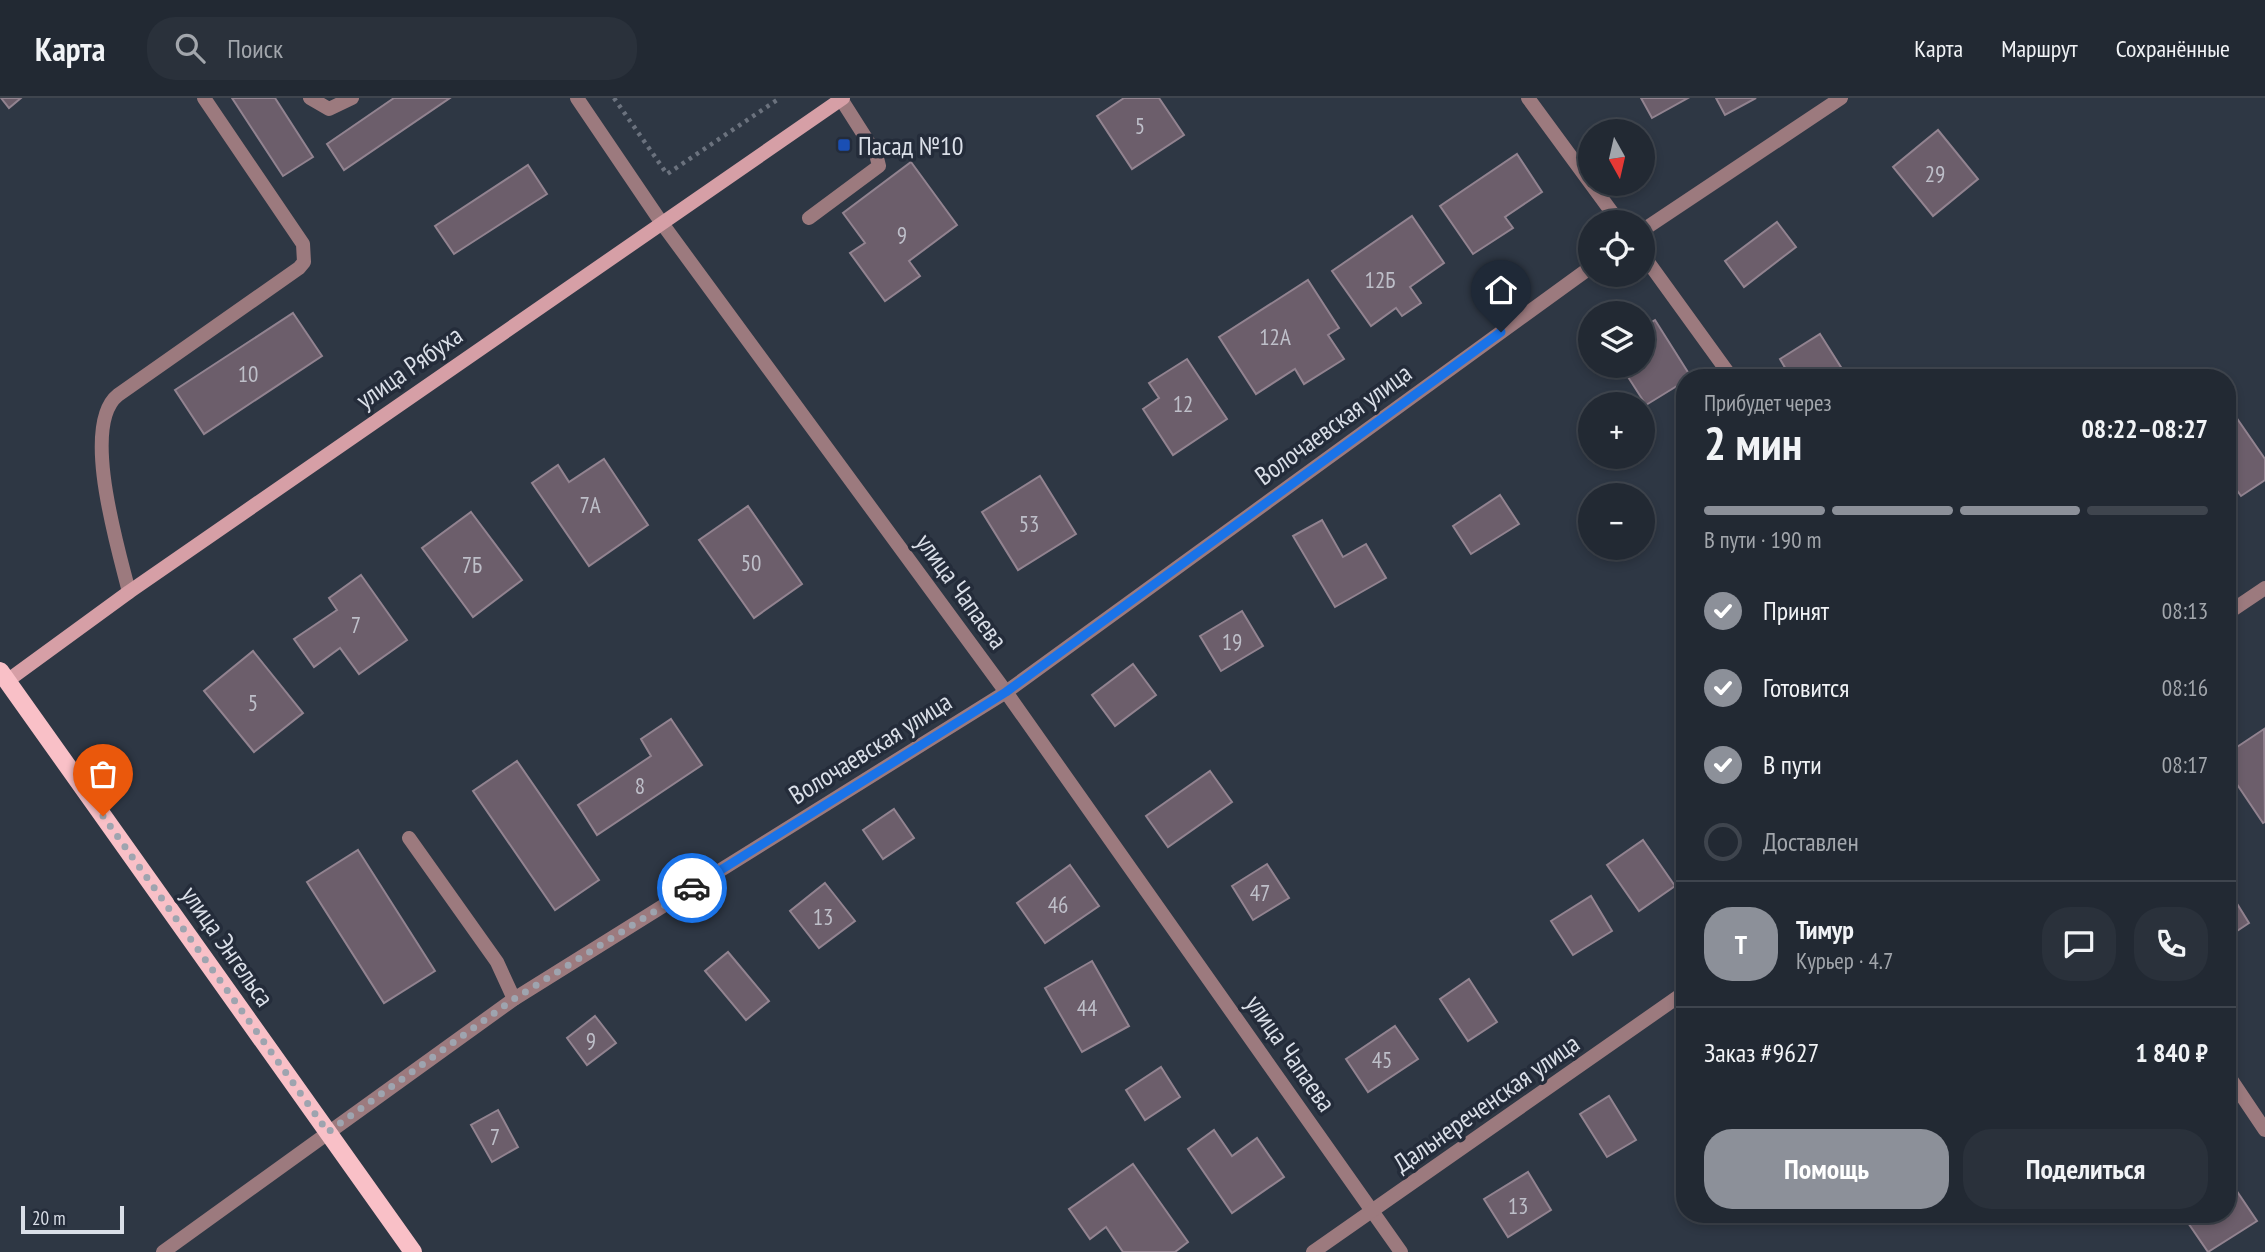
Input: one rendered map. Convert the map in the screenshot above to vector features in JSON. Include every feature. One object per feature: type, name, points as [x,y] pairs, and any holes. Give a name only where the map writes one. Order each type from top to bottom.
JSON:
[{"type":"main road","name":"улица Рябуха","points":[[4,676],[842,99]]},
{"type":"main road","name":"улица Энгельса","points":[[4,676],[413,1252]]},
{"type":"street","points":[[129,592],[113,528],[106,480],[101,432],[105,410],[118,395],[299,268],[304,261],[303,244],[204,98]]},
{"type":"street","points":[[310,98],[329,109],[352,98]]},
{"type":"street","name":"улица Чапаева","points":[[577,98],[661,222],[1006,692],[1401,1252]]},
{"type":"street","points":[[1528,98],[1610,210]]},
{"type":"street","points":[[1655,222],[1841,98]]},
{"type":"street","points":[[809,218],[879,166],[876,154],[842,99]]},
{"type":"street","points":[[1655,272],[1725,369]]},
{"type":"street","name":"Волочаевская улица","points":[[163,1252],[514,999],[1006,692],[1578,276]]},
{"type":"street","points":[[2236,608],[2265,588]]},
{"type":"street","points":[[409,838],[498,962],[514,999]]},
{"type":"street","name":"Дальнереченская улица","points":[[1313,1252],[1676,998]]},
{"type":"street","points":[[2236,1087],[2265,1129]]},
{"type":"path","points":[[614,98],[667,174],[780,98]]},
{"type":"building","points":[[1,98],[21,98],[9,108]]},
{"type":"building","points":[[232,98],[275,98],[313,157],[283,176]]},
{"type":"building","points":[[394,98],[450,98],[344,170],[327,144]]},
{"type":"building","points":[[1124,98],[1159,98],[1184,135],[1132,169],[1097,116]]},
{"type":"building","points":[[1641,98],[1688,98],[1652,118]]},
{"type":"building","points":[[1716,98],[1756,98],[1725,115]]},
{"type":"building","points":[[1938,130],[1978,179],[1933,216],[1893,167]]},
{"type":"building","points":[[1517,154],[1542,192],[1505,217],[1513,228],[1473,254],[1440,206]]},
{"type":"building","points":[[911,162],[957,225],[909,261],[920,276],[885,301],[850,253],[865,243],[843,213]]},
{"type":"building","points":[[528,165],[547,194],[454,254],[435,226]]},
{"type":"building","points":[[1412,216],[1444,263],[1410,287],[1421,303],[1402,316],[1396,308],[1371,326],[1332,271]]},
{"type":"building","points":[[1777,222],[1796,247],[1744,287],[1725,261]]},
{"type":"building","points":[[1308,280],[1339,328],[1328,335],[1344,359],[1304,384],[1295,369],[1256,394],[1219,337]]},
{"type":"building","points":[[293,313],[322,356],[204,434],[175,390]]},
{"type":"building","points":[[1655,320],[1686,369],[1676,369],[1676,387],[1655,399],[1655,392],[1638,392],[1629,378],[1655,378]]},
{"type":"building","points":[[1820,334],[1842,369],[1786,369],[1780,359]]},
{"type":"building","points":[[1187,359],[1227,419],[1173,455],[1143,409],[1159,398],[1149,383]]},
{"type":"building","points":[[2236,417],[2265,459],[2265,480],[2241,496],[2236,489]]},
{"type":"building","points":[[604,459],[648,525],[589,566],[532,483],[558,465],[569,482]]},
{"type":"building","points":[[1040,476],[1076,534],[1018,570],[982,512]]},
{"type":"building","points":[[1500,495],[1519,524],[1471,554],[1453,526]]},
{"type":"building","points":[[748,506],[802,584],[754,618],[699,540]]},
{"type":"building","points":[[471,512],[522,580],[473,617],[422,548]]},
{"type":"building","points":[[1322,520],[1343,557],[1366,544],[1386,578],[1335,607],[1293,536]]},
{"type":"building","points":[[361,575],[407,640],[359,674],[340,648],[314,667],[294,639],[337,610],[329,598]]},
{"type":"building","points":[[1242,611],[1263,646],[1221,671],[1200,636]]},
{"type":"building","points":[[253,651],[303,713],[254,752],[204,691]]},
{"type":"building","points":[[1133,664],[1156,695],[1115,726],[1092,695]]},
{"type":"building","points":[[671,719],[702,765],[597,835],[578,805],[651,756],[641,739]]},
{"type":"building","points":[[2264,729],[2263,823],[2236,783],[2236,748]]},
{"type":"building","points":[[517,761],[599,880],[555,910],[473,791]]},
{"type":"building","points":[[1210,771],[1232,802],[1168,847],[1146,816]]},
{"type":"building","points":[[894,809],[914,838],[883,859],[863,830]]},
{"type":"building","points":[[1643,840],[1675,886],[1639,911],[1607,865]]},
{"type":"building","points":[[358,850],[435,971],[384,1003],[307,882]]},
{"type":"building","points":[[1267,864],[1289,898],[1253,920],[1232,886]]},
{"type":"building","points":[[1070,865],[1099,906],[1045,943],[1017,903]]},
{"type":"building","points":[[825,883],[855,921],[819,948],[790,911]]},
{"type":"building","points":[[1591,896],[1612,931],[1573,955],[1551,921]]},
{"type":"building","points":[[2236,902],[2249,923],[2236,932]]},
{"type":"building","points":[[728,952],[769,1001],[746,1020],[705,971]]},
{"type":"building","points":[[1092,961],[1129,1026],[1082,1052],[1045,988]]},
{"type":"building","points":[[1469,979],[1497,1022],[1468,1041],[1440,999]]},
{"type":"building","points":[[595,1016],[616,1043],[587,1065],[567,1038]]},
{"type":"building","points":[[1395,1026],[1418,1059],[1368,1092],[1346,1059]]},
{"type":"building","points":[[1161,1067],[1180,1097],[1145,1120],[1126,1090]]},
{"type":"building","points":[[1609,1096],[1636,1140],[1607,1157],[1580,1114]]},
{"type":"building","points":[[498,1110],[518,1147],[492,1162],[471,1125]]},
{"type":"building","points":[[1214,1130],[1232,1156],[1257,1138],[1284,1177],[1232,1213],[1188,1149]]},
{"type":"building","points":[[1133,1164],[1188,1242],[1175,1252],[1123,1252],[1106,1227],[1090,1239],[1069,1209]]},
{"type":"building","points":[[1528,1172],[1551,1210],[1508,1237],[1484,1199]]},
{"type":"building","points":[[2236,1190],[2257,1221],[2208,1252],[2188,1223],[2236,1223]]},
{"type":"way so far","points":[[103,816],[328,1132],[514,999],[692,888]]},
{"type":"place","name":"Пасад №10","points":[[844,145]]},
{"type":"route","points":[[692,888],[1006,692],[1501,332]]}]
